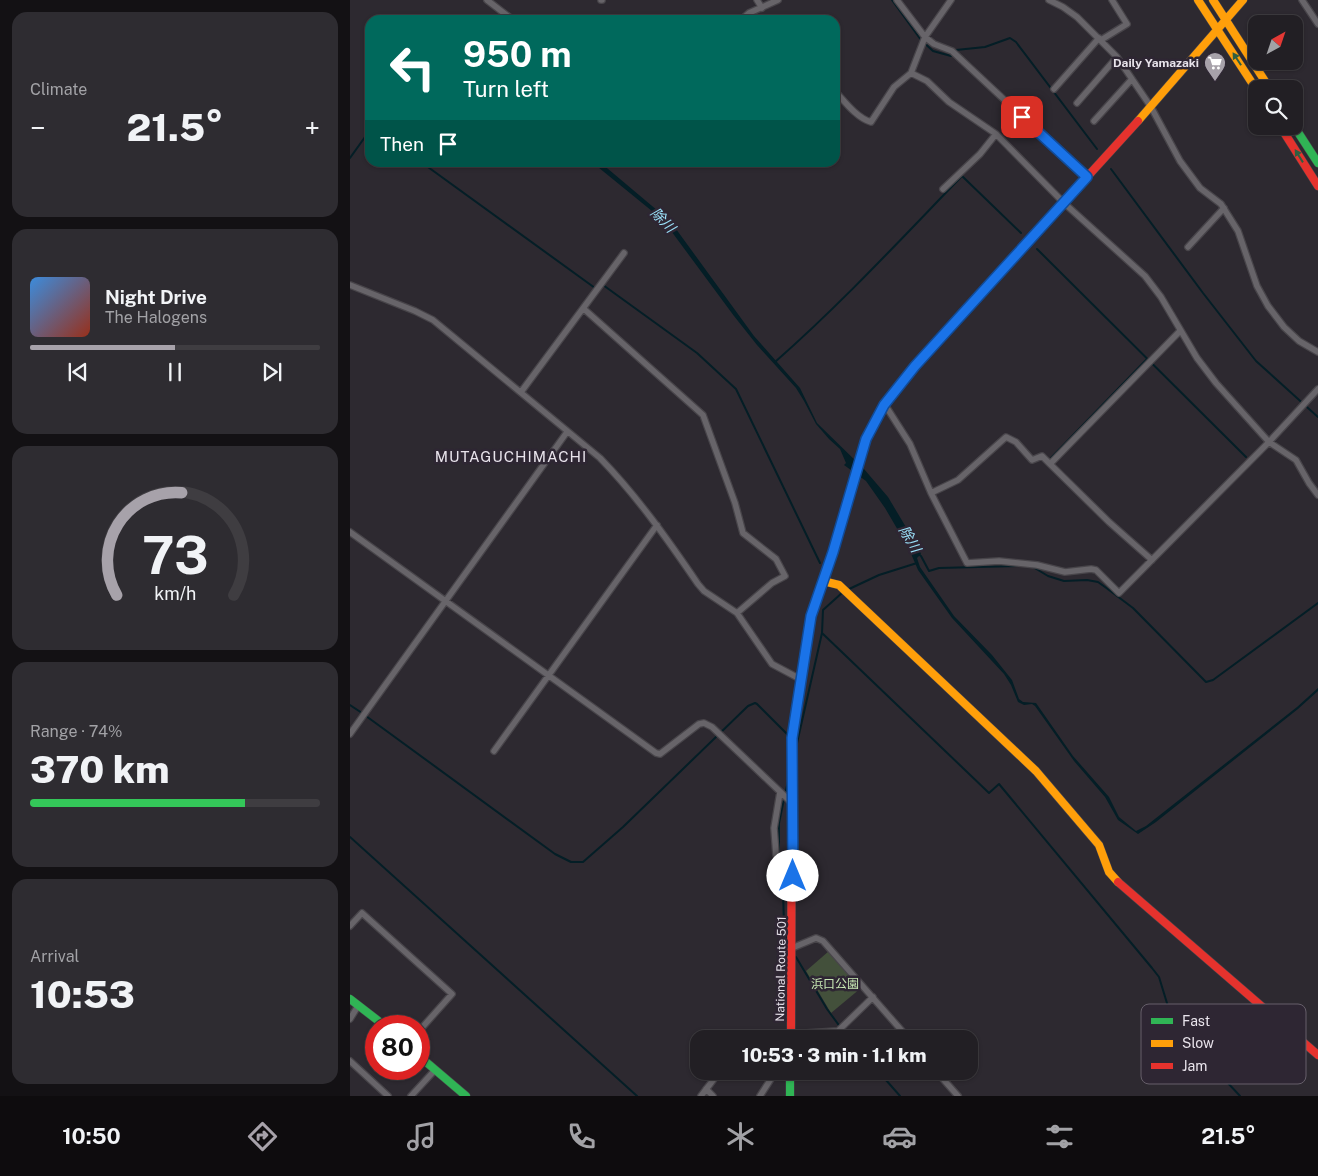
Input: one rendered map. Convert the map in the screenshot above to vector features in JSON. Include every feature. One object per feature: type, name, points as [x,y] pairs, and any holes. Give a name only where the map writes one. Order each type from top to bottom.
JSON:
[{"type":"main road","points":[[1198,0],[1250,80]]},
{"type":"main road","points":[[1213,0],[1264,80]]},
{"type":"main road","name":"National Route 501","points":[[791,1030],[792,738],[811,616],[833,552],[866,439],[884,405],[915,366],[1151,107],[1243,0]]},
{"type":"main road","points":[[1286,135],[1318,186]]},
{"type":"main road","points":[[1300,135],[1318,163]]},
{"type":"main road","points":[[823,581],[839,585],[1036,771],[1099,846],[1104,853],[1111,876],[1258,1004]]},
{"type":"main road","points":[[350,999],[370,1015]]},
{"type":"main road","points":[[1306,1046],[1318,1056]]},
{"type":"main road","points":[[430,1066],[466,1096]]},
{"type":"main road","points":[[790,1080],[790,1096]]},
{"type":"street","points":[[487,0],[506,15]]},
{"type":"street","points":[[757,0],[762,8]]},
{"type":"street","points":[[747,15],[778,0]]},
{"type":"street","points":[[897,0],[924,37],[934,44],[952,51],[1087,177]]},
{"type":"street","points":[[840,95],[856,112],[871,122],[894,87],[911,72],[924,37],[951,0]]},
{"type":"street","points":[[1049,0],[1077,17],[1117,57],[1151,107],[1180,161],[1200,188],[1221,204],[1238,231],[1257,286],[1268,306],[1299,341],[1318,352]]},
{"type":"street","points":[[1054,89],[1100,39],[1126,24],[1112,0]]},
{"type":"street","points":[[1302,0],[1318,24]]},
{"type":"street","points":[[1077,103],[1117,57]]},
{"type":"street","points":[[911,72],[927,81],[949,102],[996,134],[1064,203],[1145,276],[1158,292],[1197,358],[1216,383],[1269,442],[1296,460],[1318,495]]},
{"type":"street","points":[[1094,121],[1132,79]]},
{"type":"street","points":[[943,189],[980,154],[996,134]]},
{"type":"street","points":[[1188,247],[1224,208]]},
{"type":"street","points":[[521,392],[624,253]]},
{"type":"street","points":[[350,284],[433,320],[600,458],[657,525],[704,591],[736,613],[772,664],[802,680]]},
{"type":"street","points":[[584,309],[703,415],[735,502],[743,533],[776,559],[785,576],[772,583],[736,613]]},
{"type":"street","points":[[1050,464],[1180,331]]},
{"type":"street","points":[[884,405],[888,408],[910,444],[930,493],[967,563],[999,561],[1065,572],[1096,570],[1119,594],[1269,442],[1318,389]]},
{"type":"street","points":[[350,734],[567,432]]},
{"type":"street","points":[[930,493],[958,480],[1006,437],[1016,442],[1032,460],[1042,456],[1109,522],[1152,560]]},
{"type":"street","points":[[494,751],[657,525]]},
{"type":"street","points":[[350,532],[656,753],[660,754],[704,722],[712,726],[793,805]]},
{"type":"street","points":[[776,855],[774,828],[780,792]]},
{"type":"street","points":[[350,926],[362,912],[452,994],[430,1019]]},
{"type":"street","points":[[792,948],[816,938],[823,941],[901,1030]]},
{"type":"street","points":[[839,1030],[873,997]]},
{"type":"street","points":[[350,1019],[358,1006]]},
{"type":"street","points":[[350,1061],[388,1096]]},
{"type":"street","points":[[411,1096],[435,1070]]},
{"type":"street","points":[[701,1096],[713,1080]]},
{"type":"street","points":[[760,1096],[770,1080]]},
{"type":"street","points":[[944,1080],[958,1096]]},
{"type":"street","points":[[706,1089],[713,1096]]},
{"type":"green space","name":"浜口公園","points":[[829,951],[861,988],[831,1013],[806,971]]},
{"type":"water","points":[[598,167],[606,167],[658,211],[676,229],[754,336],[800,388],[817,423],[864,469],[888,497],[919,549],[921,554],[917,558],[920,567],[954,616],[992,655],[1012,680],[1019,699],[1023,702],[1036,703],[1073,756],[1109,797],[1119,817],[1136,831],[1146,826],[1297,707],[1318,688],[1318,691],[1156,822],[1138,834],[1118,820],[1105,797],[1074,761],[1035,706],[1032,704],[1024,705],[1018,702],[1004,674],[952,618],[918,570],[909,549],[885,508],[866,481],[844,465],[846,463],[840,449],[816,424],[796,388],[734,316],[663,220]]},
{"type":"waterway","points":[[892,0],[921,40],[933,51],[951,56],[956,50],[985,47],[1010,38],[1016,42],[1097,149]]},
{"type":"waterway","points":[[350,158],[365,137]]},
{"type":"waterway","points":[[428,167],[595,288]]},
{"type":"waterway","points":[[1111,169],[1256,361],[1318,417]]},
{"type":"waterway","points":[[775,362],[847,294],[962,176],[1021,233]]},
{"type":"waterway","points":[[1037,249],[1246,457]]},
{"type":"waterway","points":[[603,285],[697,353],[736,389],[820,563]]},
{"type":"waterway","points":[[1051,458],[1147,359]]},
{"type":"waterway","name":"除川","points":[[918,554],[929,571],[939,568],[1021,566]]},
{"type":"waterway","points":[[847,590],[879,575],[917,563]]},
{"type":"waterway","name":"除川","points":[[1033,567],[1048,576],[1064,581],[1087,580],[1098,582],[1133,608],[1206,682],[1213,680],[1318,603]]},
{"type":"waterway","points":[[797,743],[822,633],[823,610],[843,592]]},
{"type":"waterway","points":[[822,633],[989,793],[999,784],[1159,977],[1167,1004]]},
{"type":"waterway","points":[[366,716],[555,854],[571,862],[583,862],[623,827],[748,706],[757,704],[788,735]]},
{"type":"waterway","points":[[350,705],[362,713]]},
{"type":"waterway","points":[[785,794],[788,782]]},
{"type":"waterway","points":[[784,799],[779,823],[779,856],[783,890],[784,926],[787,938]]},
{"type":"waterway","points":[[350,837],[637,1096]]},
{"type":"waterway","points":[[796,957],[827,1009],[842,1030]]},
{"type":"waterway","points":[[886,1080],[900,1096]]},
{"type":"waterway","points":[[1229,1084],[1240,1096]]},
{"type":"traffic: fast","points":[[1300,135],[1318,163]]},
{"type":"traffic: fast","points":[[350,999],[371,1015]]},
{"type":"traffic: fast","points":[[430,1065],[466,1096]]},
{"type":"traffic: fast","points":[[790,1080],[790,1096]]},
{"type":"traffic: slow","points":[[1198,0],[1250,80]]},
{"type":"traffic: slow","points":[[1213,0],[1264,80]]},
{"type":"traffic: slow","points":[[1138,121],[1243,0]]},
{"type":"traffic: slow","points":[[803,666],[811,617],[833,552],[866,439],[884,405],[916,365]]},
{"type":"traffic: slow","points":[[823,581],[839,585],[1036,771],[1099,845],[1109,872],[1118,882]]},
{"type":"traffic: jam","points":[[916,365],[1138,121]]},
{"type":"traffic: jam","points":[[1286,135],[1318,186]]},
{"type":"traffic: jam","points":[[791,1030],[792,738],[803,666]]},
{"type":"traffic: jam","points":[[1118,882],[1259,1004]]},
{"type":"traffic: jam","points":[[1306,1045],[1318,1055]]},
{"type":"place","name":"Daily Yamazaki","points":[[1215,82]]},
{"type":"district","name":"MUTAGUCHIMACHI","points":[[511,456]]},
{"type":"route","points":[[793,876],[792,738],[811,616],[833,552],[866,439],[884,405],[898,386],[1087,177],[1022,117]]}]
